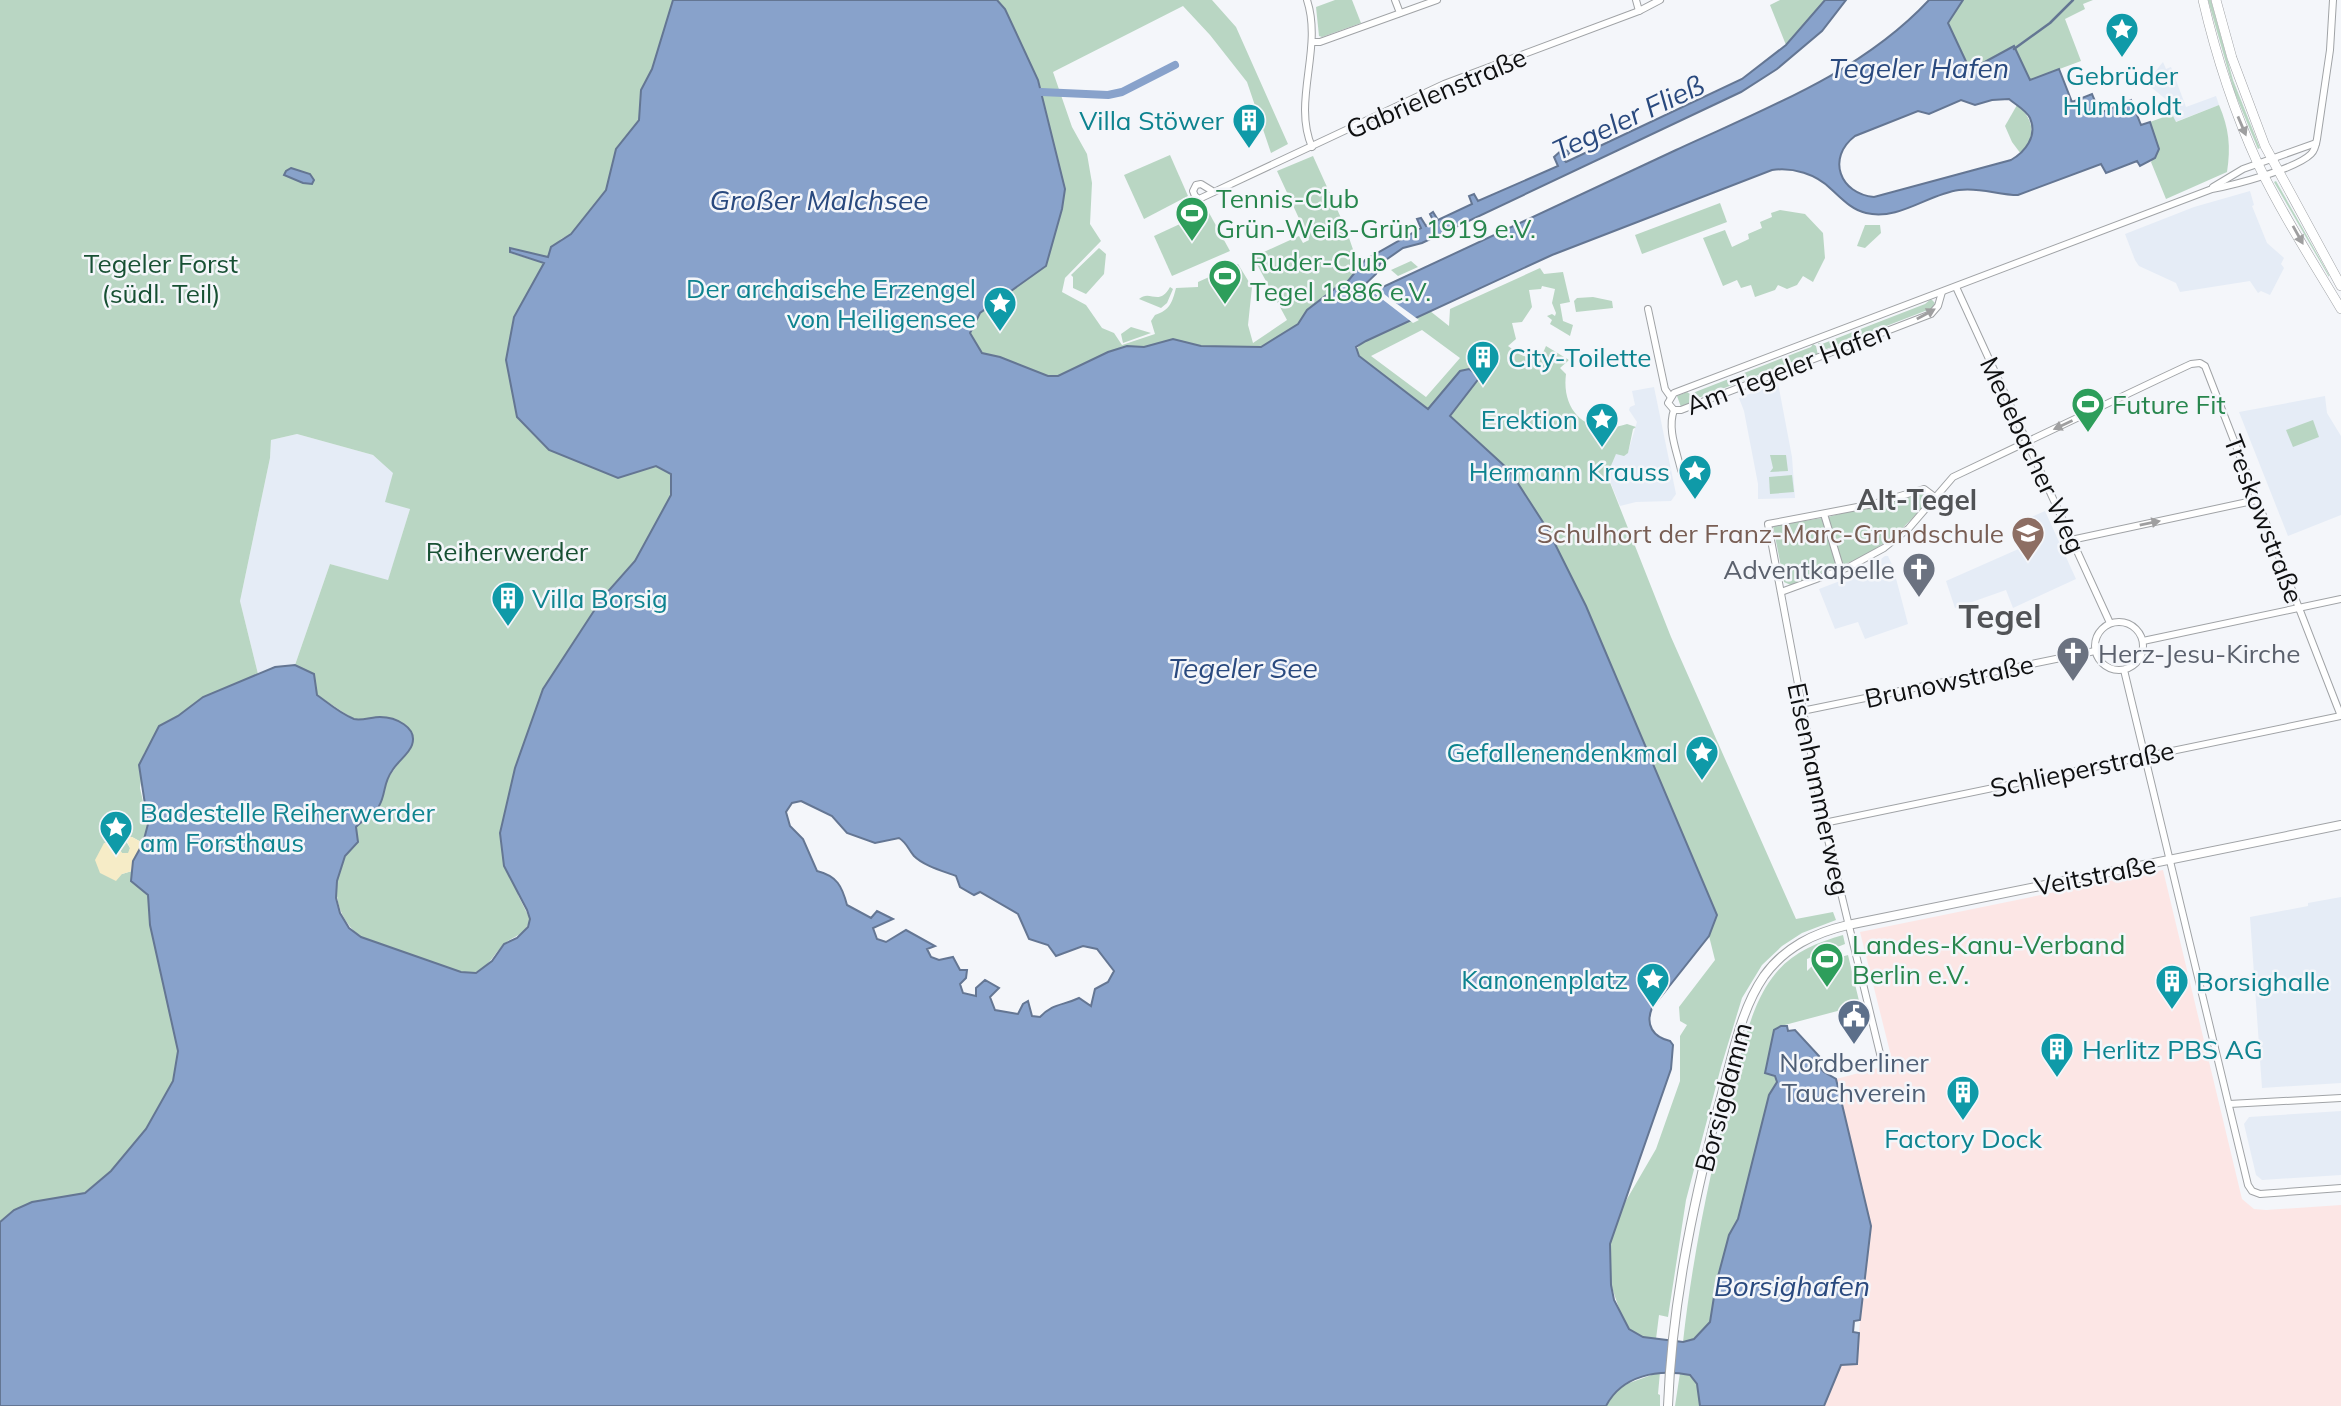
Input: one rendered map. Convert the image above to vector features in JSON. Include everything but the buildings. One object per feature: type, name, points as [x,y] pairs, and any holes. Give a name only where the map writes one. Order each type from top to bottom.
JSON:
[{"type":"main road","points":[[2203,0],[2232,100],[2258,163],[2341,309]]},
{"type":"main road","points":[[2216,0],[2231,58],[2271,158],[2340,281],[2327,286]]},
{"type":"street","points":[[1307,0],[1313,42],[1304,113],[1312,147]]},
{"type":"street","points":[[1395,0],[1400,13]]},
{"type":"street","points":[[1313,42],[1320,42],[1437,0]]},
{"type":"street","points":[[1636,0],[1639,10]]},
{"type":"street","name":"Gabrielenstraße","points":[[1214,192],[1199,184],[1193,192],[1199,199],[1444,85],[1660,0]]},
{"type":"street","points":[[2316,143],[2329,54],[2333,0]]},
{"type":"street","name":"Am Tegeler Hafen","points":[[2212,189],[2232,174],[2316,143]]},
{"type":"street","name":"Am Tegeler Hafen","points":[[1942,292],[1938,306],[1931,314],[1681,411],[1674,411],[1669,406],[1670,396],[1674,393],[2212,189],[2264,175],[2310,155],[2316,143]]},
{"type":"street","name":"Medebacher Weg","points":[[1956,287],[2110,623]]},
{"type":"street","points":[[1648,309],[1665,389],[1670,396]]},
{"type":"street","name":"Treskowstraße","points":[[2027,441],[2191,364],[2200,363],[2205,366],[2341,716]]},
{"type":"street","points":[[1674,411],[1672,433],[1681,470]]},
{"type":"street","points":[[1936,498],[1924,489],[1824,514],[1768,524],[1781,592],[1868,559],[1909,528],[1936,498],[1953,477],[2027,441]]},
{"type":"street","points":[[2071,540],[2257,500]]},
{"type":"street","points":[[1824,514],[1841,570]]},
{"type":"street","name":"Eisenhammerweg","points":[[1781,592],[1824,823],[1883,1066]]},
{"type":"street","points":[[2143,641],[2341,599]]},
{"type":"street","points":[[2120,621],[2129,624],[2137,629],[2143,641],[2141,657],[2135,665],[2124,670],[2106,666],[2095,651],[2098,635],[2110,623],[2120,621]]},
{"type":"street","name":"Brunowstraße","points":[[1802,711],[2095,651]]},
{"type":"street","points":[[2124,670],[2248,1185],[2252,1191],[2260,1194],[2341,1188]]},
{"type":"street","name":"Schlieperstraße","points":[[1824,823],[2341,716]]},
{"type":"street","name":"Veitstraße","points":[[1848,925],[2341,825]]},
{"type":"street","name":"Borsigdamm","points":[[1668,1406],[1676,1321],[1686,1258],[1709,1147],[1733,1052],[1749,1002],[1765,975],[1790,949],[1821,932],[1848,925]]},
{"type":"street","points":[[2229,1104],[2341,1097]]},
{"type":"shaded area","points":[[2163,62],[2166,69],[2171,67],[2186,107],[2216,96],[2219,105],[2175,122],[2172,114],[2179,110],[2146,83]]},
{"type":"shaded area","points":[[2250,191],[2254,205],[2252,206],[2267,243],[2284,258],[2281,264],[2284,268],[2270,295],[2261,291],[2258,293],[2250,281],[2180,292],[2176,283],[2139,266],[2135,260],[2125,234],[2194,207]]},
{"type":"shaded area","points":[[1778,383],[1792,457],[1795,498],[1758,499],[1758,484],[1739,398]]},
{"type":"shaded area","points":[[1654,387],[1676,494],[1671,501],[1636,502],[1620,506],[1607,474],[1616,453],[1628,452],[1637,422],[1629,410],[1635,405],[1632,391]]},
{"type":"shaded area","points":[[2325,396],[2327,413],[2341,436],[2341,515],[2288,536],[2239,412]]},
{"type":"shaded area","points":[[297,434],[373,455],[394,473],[410,509],[388,581],[330,564],[295,665],[275,667],[258,674],[240,601],[270,458],[271,440]]},
{"type":"shaded area","name":"Schulhort der Franz-Marc-Grundschule","points":[[2045,511],[2076,579],[2013,608],[2006,590],[1955,608],[1946,581],[2023,547],[2014,525]]},
{"type":"shaded area","points":[[1888,556],[1893,567],[1908,624],[1865,639],[1858,622],[1835,629],[1819,589],[1866,571]]},
{"type":"shaded area","points":[[2163,870],[2242,1199],[2254,1209],[2266,1210],[2341,1205],[2341,1406],[1824,1406],[1841,1365],[1857,1363],[1871,1227],[1836,1079],[1893,1064],[1860,932]]},
{"type":"shaded area","points":[[2341,897],[2341,1083],[2262,1088],[2250,917]]},
{"type":"shaded area","points":[[2341,1111],[2341,1175],[2262,1180],[2256,1175],[2244,1124],[2249,1117]]},
{"type":"green space","name":"Tegeler Forst (südl. Teil)","points":[[0,0],[673,0],[652,69],[641,90],[639,120],[616,149],[606,190],[571,234],[561,239],[548,257],[510,248],[510,253],[544,263],[514,317],[506,360],[549,450],[618,478],[657,466],[671,474],[671,495],[635,561],[603,597],[575,639],[518,895],[530,919],[528,925],[522,933],[506,942],[485,966],[470,973],[361,937],[343,917],[336,891],[337,878],[341,865],[357,842],[356,827],[378,808],[384,784],[413,743],[405,724],[382,717],[355,720],[317,695],[314,674],[295,665],[330,564],[388,580],[410,509],[385,502],[393,473],[373,455],[297,434],[271,440],[270,458],[240,601],[258,674],[203,697],[178,716],[159,726],[150,747],[144,753],[140,788],[148,824],[143,843],[132,837],[126,841],[130,848],[129,853],[122,853],[109,843],[104,843],[122,874],[132,871],[131,881],[148,895],[150,925],[178,1051],[173,1081],[146,1129],[111,1171],[84,1193],[32,1202],[0,1222]]},
{"type":"green space","points":[[997,0],[1212,0],[1236,27],[1288,144],[1271,153],[1247,82],[1183,6],[1053,72],[1072,127],[1087,154],[1092,183],[1090,224],[1101,241],[1065,278],[1062,292],[1086,305],[1102,328],[1114,333],[1122,345],[1155,334],[1151,321],[1170,305],[1176,288],[1198,287],[1198,282],[1238,264],[1252,287],[1248,325],[1253,343],[1287,320],[1253,257],[1299,236],[1303,243],[1309,240],[1277,171],[1313,156],[1346,229],[1359,267],[1345,286],[1337,287],[1307,310],[1298,324],[1261,348],[1201,346],[1173,339],[1144,347],[1127,346],[1108,352],[1058,376],[1048,376],[1000,357],[982,353],[969,333],[980,313],[1046,266],[1065,189],[1038,80],[1005,9]]},
{"type":"green space","points":[[1335,0],[1352,0],[1361,23],[1319,36],[1316,7]]},
{"type":"green space","points":[[1780,0],[1825,0],[1786,45],[1770,5]]},
{"type":"green space","points":[[1963,0],[2093,0],[2083,4],[2085,9],[2065,19],[2081,61],[2030,80],[2025,72],[1970,70],[1948,23]]},
{"type":"green space","points":[[2208,0],[2211,0],[2233,80],[2260,148],[2258,149],[2234,91]]},
{"type":"green space","points":[[2017,105],[2027,116],[2031,128],[2030,141],[2021,154],[2005,126]]},
{"type":"green space","points":[[2219,105],[2228,138],[2227,172],[2166,199],[2151,162],[2159,149],[2150,122],[2172,114],[2176,122]]},
{"type":"green space","name":"Tennis-Club Grün-Weiß-Grün 1919 e.V.","points":[[1170,155],[1188,196],[1144,219],[1124,175]]},
{"type":"green space","points":[[2276,181],[2329,275],[2329,277],[2274,182]]},
{"type":"green space","points":[[1720,203],[1727,222],[1642,254],[1635,235]]},
{"type":"green space","points":[[1780,210],[1805,214],[1823,233],[1825,258],[1813,282],[1803,276],[1797,285],[1787,289],[1778,285],[1775,290],[1755,297],[1751,285],[1741,288],[1737,280],[1723,286],[1703,238],[1725,230],[1732,247],[1749,239],[1748,234],[1762,228],[1760,222]]},
{"type":"green space","name":"Tennis-Club Grün-Weiß-Grün 1919 e.V.","points":[[1208,211],[1230,251],[1172,276],[1154,236]]},
{"type":"green space","points":[[1865,225],[1880,225],[1881,233],[1865,248],[1857,246]]},
{"type":"green space","points":[[1099,248],[1106,254],[1104,274],[1086,294],[1073,288],[1071,275]]},
{"type":"green space","points":[[1411,261],[1418,267],[1398,276],[1391,270]]},
{"type":"green space","points":[[1540,268],[1544,274],[1563,272],[1570,302],[1560,304],[1563,321],[1573,325],[1570,336],[1550,324],[1552,320],[1547,316],[1555,316],[1556,313],[1552,303],[1555,289],[1542,286],[1541,289],[1529,290],[1532,307],[1522,322],[1512,323],[1516,339],[1508,346],[1539,362],[1546,346],[1569,360],[1560,368],[1566,374],[1568,400],[1580,418],[1601,427],[1627,424],[1636,427],[1633,429],[1628,453],[1624,456],[1616,454],[1607,475],[1671,637],[1796,919],[1833,912],[1836,920],[1802,933],[1782,946],[1762,965],[1742,998],[1686,1200],[1668,1317],[1659,1315],[1656,1339],[1643,1337],[1629,1329],[1623,1320],[1611,1285],[1610,1244],[1620,1211],[1656,1149],[1680,1081],[1680,1036],[1687,1025],[1680,1021],[1679,1007],[1715,960],[1709,936],[1717,914],[1586,606],[1548,530],[1510,471],[1450,416],[1479,376],[1460,371],[1429,409],[1356,351],[1360,344],[1430,311],[1449,326],[1450,309]],"holes":[[[1422,330],[1460,358],[1426,397],[1371,356]]]},
{"type":"green space","points":[[1170,287],[1173,289],[1167,303],[1161,308],[1139,299],[1143,296],[1162,296]]},
{"type":"green space","points":[[1593,297],[1612,301],[1613,308],[1576,312],[1574,301],[1577,298]]},
{"type":"green space","points":[[1931,299],[1935,303],[1929,312],[1925,311],[1822,353],[1818,343],[1822,344],[1925,304]]},
{"type":"green space","points":[[1131,327],[1151,333],[1123,343],[1121,334]]},
{"type":"green space","points":[[1813,344],[1818,355],[1813,354],[1681,407],[1677,396],[1687,392],[1690,394]]},
{"type":"green space","points":[[2313,420],[2319,437],[2293,447],[2286,430]]},
{"type":"green space","points":[[1770,455],[1786,455],[1788,471],[1770,472],[1773,468]]},
{"type":"green space","points":[[1792,475],[1794,492],[1770,494],[1769,477]]},
{"type":"green space","points":[[1923,492],[1928,501],[1900,530],[1870,552],[1842,563],[1828,517]]},
{"type":"green space","points":[[1822,518],[1836,562],[1834,570],[1793,586],[1784,582],[1773,526]]},
{"type":"green space","points":[[1843,935],[1845,944],[1807,959],[1807,971],[1813,965],[1848,955],[1860,1005],[1781,1026],[1775,1030],[1765,1073],[1775,1076],[1777,1082],[1769,1095],[1738,1219],[1729,1235],[1716,1284],[1710,1322],[1694,1339],[1683,1342],[1692,1274],[1711,1173],[1754,1011],[1765,988],[1786,962],[1813,946]]},
{"type":"green space","points":[[1660,1372],[1660,1406],[1606,1406],[1618,1387]]},
{"type":"green space","points":[[1680,1373],[1690,1375],[1697,1384],[1700,1406],[1675,1406]]},
{"type":"sand","name":"Badestelle Reiherwerder am Forsthaus","points":[[125,837],[132,837],[143,843],[132,871],[122,874],[116,881],[100,873],[95,860],[104,843],[115,841],[122,853],[128,853],[130,848]]},
{"type":"water","name":"Tegeler See","points":[[673,0],[997,0],[1005,9],[1038,80],[1065,189],[1046,266],[980,313],[970,333],[982,353],[1000,357],[1048,376],[1058,376],[1127,346],[1144,347],[1173,339],[1201,346],[1261,347],[1298,324],[1307,310],[1337,287],[1344,286],[1365,260],[1421,228],[1417,219],[1421,218],[1426,226],[1434,222],[1430,214],[1433,212],[1438,220],[1472,204],[1469,196],[1474,194],[1478,201],[1558,166],[1554,157],[1563,149],[1570,152],[1564,160],[1566,162],[1742,79],[1786,45],[1825,0],[1846,0],[1822,31],[1777,69],[1741,92],[1422,243],[1403,248],[1380,264],[1376,274],[1359,290],[1367,295],[1379,286],[1383,287],[1777,104],[1842,69],[1873,48],[1902,26],[1929,0],[1963,0],[1948,23],[1970,70],[2014,46],[2030,80],[2059,69],[2072,102],[2092,94],[2100,113],[2131,100],[2141,125],[2150,122],[2159,149],[2155,158],[2140,166],[2137,161],[2106,173],[2101,164],[2018,195],[1974,190],[1947,192],[1902,210],[1878,214],[1856,209],[1825,184],[1804,173],[1772,170],[1552,255],[1356,347],[1359,356],[1428,409],[1460,371],[1469,369],[1480,377],[1450,416],[1510,471],[1548,530],[1586,606],[1717,915],[1709,936],[1650,1014],[1652,1029],[1659,1037],[1673,1045],[1671,1069],[1610,1244],[1614,1300],[1629,1329],[1643,1337],[1683,1342],[1694,1339],[1710,1322],[1716,1284],[1729,1235],[1738,1219],[1769,1095],[1777,1082],[1775,1076],[1765,1073],[1774,1030],[1787,1026],[1788,1031],[1795,1030],[1819,1056],[1814,1062],[1836,1079],[1871,1226],[1860,1320],[1854,1321],[1853,1332],[1859,1333],[1857,1364],[1841,1365],[1824,1406],[1700,1406],[1697,1384],[1690,1375],[1666,1373],[1631,1381],[1621,1387],[1606,1406],[0,1406],[0,1222],[14,1210],[32,1202],[85,1193],[111,1171],[146,1129],[173,1081],[178,1051],[150,925],[148,895],[131,881],[133,861],[143,843],[148,824],[139,765],[159,726],[178,716],[203,697],[275,667],[295,665],[314,674],[317,695],[339,711],[357,719],[380,717],[398,721],[408,728],[413,739],[410,748],[389,775],[377,809],[356,827],[358,842],[345,856],[337,881],[336,898],[340,913],[349,928],[361,937],[461,972],[476,973],[492,961],[504,944],[517,938],[528,927],[530,919],[527,910],[504,866],[500,833],[515,768],[543,689],[603,597],[635,561],[671,495],[671,474],[656,466],[618,478],[549,450],[517,417],[506,360],[514,317],[544,263],[510,252],[510,248],[548,257],[551,247],[571,234],[606,190],[616,149],[639,120],[641,90],[652,69]],"holes":[[[2009,99],[2028,115],[2032,125],[2029,143],[2011,160],[1874,197],[1853,189],[1841,174],[1841,154],[1855,136],[1918,111],[1929,114],[1961,100],[1975,105]],[[801,801],[832,816],[847,833],[875,843],[899,838],[918,860],[956,876],[960,887],[974,895],[980,892],[1018,914],[1029,939],[1048,945],[1056,956],[1083,946],[1097,949],[1114,971],[1108,982],[1095,989],[1091,1006],[1079,998],[1054,1007],[1040,1017],[1032,1016],[1028,1001],[1023,1004],[1018,1014],[995,1010],[990,997],[999,988],[985,980],[976,988],[976,996],[963,993],[960,984],[966,978],[967,970],[960,970],[953,957],[939,960],[931,957],[927,949],[935,946],[906,930],[886,942],[877,939],[873,928],[893,919],[877,911],[871,918],[847,905],[838,883],[817,871],[803,839],[790,826],[786,812],[792,803]]]},
{"type":"water","points":[[291,168],[310,174],[314,180],[312,184],[284,175]]},
{"type":"pier","points":[[1374,286],[1419,320],[1413,323],[1369,289]]},
{"type":"waterway","name":"Tegeler Hafen","points":[[2014,49],[2050,23],[2073,0]]},
{"type":"waterway","points":[[1041,92],[1108,95],[1122,92],[1175,65]]},
{"type":"place","name":"Gebrüder Humboldt","points":[[2122,59]]},
{"type":"place","name":"Villa Stöwer","points":[[1249,150]]},
{"type":"place","name":"Tennis-Club Grün-Weiß-Grün 1919 e.V.","points":[[1192,243]]},
{"type":"place","name":"Ruder-Club Tegel 1886 e.V.","points":[[1225,306]]},
{"type":"place","name":"Der archaische Erzengel von Heiligensee","points":[[1000,333]]},
{"type":"place","name":"City-Toilette","points":[[1483,387]]},
{"type":"place","name":"Future Fit","points":[[2088,434]]},
{"type":"place","name":"Erektion","points":[[1602,449]]},
{"type":"place","name":"Hermann Krauss","points":[[1695,501]]},
{"type":"place","name":"Schulhort der Franz-Marc-Grundschule","points":[[2028,563]]},
{"type":"place","name":"Adventkapelle","points":[[1919,599]]},
{"type":"place","name":"Villa Borsig","points":[[508,628]]},
{"type":"place","name":"Herz-Jesu-Kirche","points":[[2073,683]]},
{"type":"place","name":"Gefallenendenkmal","points":[[1702,782]]},
{"type":"place","name":"Badestelle Reiherwerder am Forsthaus","points":[[116,857]]},
{"type":"place","name":"Landes-Kanu-Verband Berlin e.V.","points":[[1827,989]]},
{"type":"place","name":"Kanonenplatz","points":[[1653,1009]]},
{"type":"place","name":"Borsighalle","points":[[2172,1011]]},
{"type":"place","name":"Nordberliner Tauchverein","points":[[1854,1046]]},
{"type":"place","name":"Herlitz PBS AG","points":[[2057,1079]]},
{"type":"place","name":"Factory Dock","points":[[1963,1122]]},
{"type":"district","name":"Alt-Tegel","points":[[1917,499]]},
{"type":"district","name":"Tegel","points":[[2000,615]]},
{"type":"water label","name":"Tegeler Fließ","points":[[1628,117]]},
{"type":"water label","name":"Großer Malchsee","points":[[819,199]]},
{"type":"water label","name":"Borsighafen","points":[[1792,1285]]},
{"type":"park label","name":"Reiherwerder","points":[[507,551]]}]
